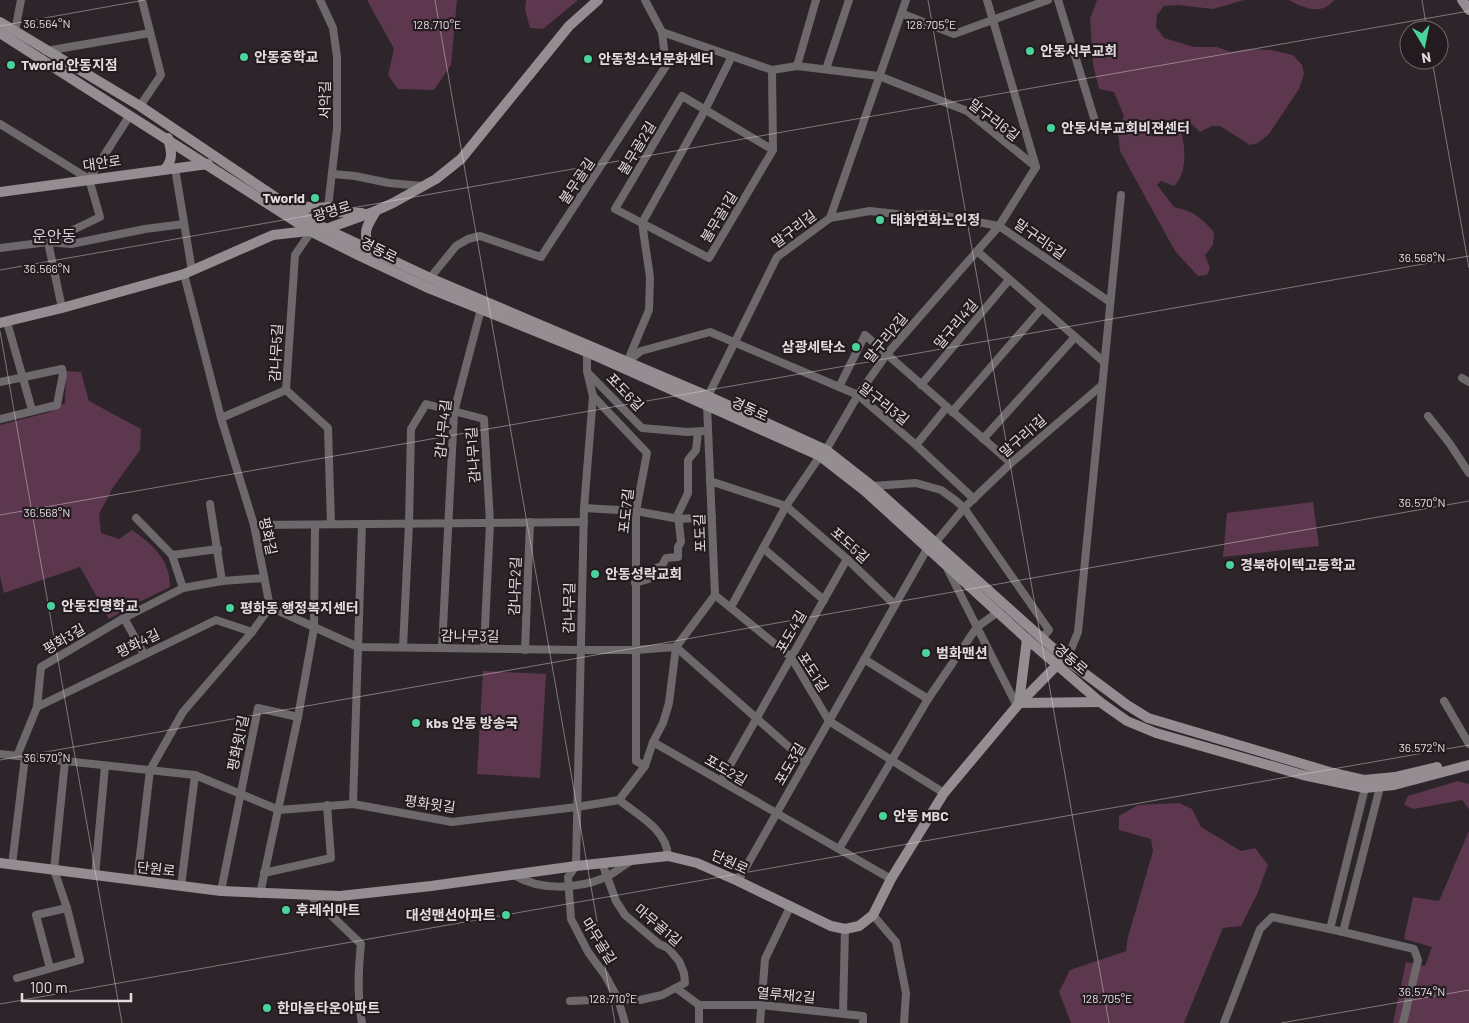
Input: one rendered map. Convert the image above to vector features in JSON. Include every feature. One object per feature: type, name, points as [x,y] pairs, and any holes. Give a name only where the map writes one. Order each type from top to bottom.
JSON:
[{"type":"street","points":[[15,31],[21,0]]},
{"type":"street","points":[[140,106],[161,75],[142,0]]},
{"type":"street","name":"서악길","points":[[318,228],[328,207],[337,129],[337,57],[333,28],[320,0]]},
{"type":"street","name":"광명로","points":[[3,322],[62,308],[188,273],[273,234],[318,228],[374,212],[436,179],[462,159],[569,26],[598,0]]},
{"type":"street","name":"불무골길","points":[[430,278],[456,246],[468,239],[480,236],[541,257],[666,66],[662,32],[645,0]]},
{"type":"street","points":[[797,66],[816,0]]},
{"type":"street","points":[[826,69],[849,0]]},
{"type":"street","name":"말구리길","points":[[708,400],[734,342],[777,257],[830,218],[878,76],[903,14],[906,0]]},
{"type":"street","points":[[987,0],[1036,168]]},
{"type":"street","points":[[903,14],[954,34],[1048,0]]},
{"type":"street","points":[[1058,0],[1098,131]]},
{"type":"street","points":[[1462,0],[1469,10]]},
{"type":"street","name":"경동로","points":[[0,22],[140,106],[360,256],[426,287],[587,352],[626,365]]},
{"type":"street","points":[[662,32],[772,70],[797,66],[878,76]]},
{"type":"street","name":"경동로","points":[[0,33],[208,164],[318,228],[708,400],[823,453],[872,486],[931,546],[946,566],[1027,639],[1148,718],[1333,773],[1364,780],[1395,777],[1469,758]]},
{"type":"street","points":[[46,51],[150,33]]},
{"type":"street","points":[[626,365],[649,310],[650,277],[642,223],[705,110],[732,56]]},
{"type":"street","points":[[772,70],[773,150]]},
{"type":"street","name":"말구리6길","points":[[878,76],[967,111],[1036,168]]},
{"type":"street","name":"불무골2길","points":[[642,223],[615,209],[682,96],[705,110]]},
{"type":"street","points":[[705,110],[773,150]]},
{"type":"street","points":[[89,179],[130,115]]},
{"type":"street","points":[[2,127],[89,179],[100,217],[48,242]]},
{"type":"street","points":[[168,138],[172,155],[170,168]]},
{"type":"street","name":"불무골1길","points":[[642,223],[709,258],[773,150]]},
{"type":"street","name":"대안로","points":[[0,192],[208,164]]},
{"type":"street","name":"평화길","points":[[170,168],[184,224],[188,273],[221,418],[254,525],[270,608]]},
{"type":"street","name":"말구리2길","points":[[786,506],[887,354],[999,226],[1036,168]]},
{"type":"street","points":[[332,174],[423,186]]},
{"type":"street","points":[[843,1014],[844,929],[859,926],[873,915],[891,879],[944,792],[1018,704],[1060,662],[1072,647],[1078,632],[1120,195]]},
{"type":"street","points":[[284,203],[315,208],[328,207],[331,212],[374,212],[365,234],[369,250]]},
{"type":"street","name":"말구리5길","points":[[830,218],[870,211],[905,215],[934,214],[999,226],[1110,302]]},
{"type":"street","points":[[0,248],[48,242],[71,244],[146,229],[184,224]]},
{"type":"street","name":"감나무5길","points":[[318,228],[295,255],[286,390],[328,428],[331,524]]},
{"type":"street","points":[[48,242],[62,308]]},
{"type":"street","points":[[977,251],[1104,362]]},
{"type":"street","name":"말구리4길","points":[[921,385],[1009,280]]},
{"type":"street","points":[[916,445],[1042,308]]},
{"type":"street","name":"감나무4길","points":[[449,523],[454,412],[482,309]]},
{"type":"street","points":[[3,322],[23,376],[32,410]]},
{"type":"street","name":"말구리3길","points":[[626,365],[642,351],[710,332],[858,395],[974,499]]},
{"type":"street","points":[[839,387],[865,335],[1011,463]]},
{"type":"street","points":[[983,439],[1075,337]]},
{"type":"street","name":"감나무길","points":[[576,866],[584,508],[593,396],[587,371],[587,352]]},
{"type":"street","points":[[0,382],[23,376],[62,370],[63,374],[57,404],[0,419]]},
{"type":"street","name":"포도6길","points":[[587,371],[642,428],[698,432],[708,430]]},
{"type":"street","points":[[1462,378],[1469,382]]},
{"type":"street","name":"말구리1길","points":[[931,546],[964,508],[1011,463],[1101,386]]},
{"type":"street","points":[[221,418],[286,390]]},
{"type":"street","name":"포도7길","points":[[593,396],[648,453],[636,511],[635,583],[636,761],[645,766]]},
{"type":"street","name":"포도길","points":[[708,400],[715,595]]},
{"type":"street","name":"감나무1길","points":[[409,524],[411,429],[426,404],[484,420],[490,523]]},
{"type":"street","points":[[1428,416],[1469,472]]},
{"type":"street","points":[[635,583],[652,578],[656,568],[662,566],[666,558],[678,558],[678,547],[681,542],[678,514],[688,493],[688,460],[696,450],[698,432]]},
{"type":"street","name":"경동로","points":[[823,453],[865,491],[1040,639],[1100,702],[1127,721],[1156,733],[1303,775],[1365,788],[1394,785],[1469,765]]},
{"type":"street","name":"포도5길","points":[[710,481],[786,506],[847,559],[895,605]]},
{"type":"street","points":[[872,486],[916,483],[941,490],[964,508],[1049,630],[1040,639]]},
{"type":"street","points":[[210,504],[222,581]]},
{"type":"street","points":[[731,607],[786,506]]},
{"type":"street","points":[[584,508],[636,511],[679,519],[712,517]]},
{"type":"street","points":[[136,518],[172,555],[183,588]]},
{"type":"street","name":"감나무2길","points":[[524,650],[530,522]]},
{"type":"street","points":[[254,525],[584,522]]},
{"type":"street","points":[[442,648],[449,523]]},
{"type":"street","name":"감나무2길","points":[[484,648],[490,523]]},
{"type":"street","points":[[353,804],[362,524]]},
{"type":"street","points":[[403,647],[409,524]]},
{"type":"street","points":[[260,894],[298,717],[314,628],[315,525]]},
{"type":"street","name":"포도3길","points":[[738,881],[895,605],[931,546]]},
{"type":"street","points":[[763,548],[824,600]]},
{"type":"street","points":[[172,555],[218,549]]},
{"type":"street","name":"포도4길","points":[[721,781],[847,559]]},
{"type":"street","points":[[946,566],[1018,704]]},
{"type":"street","name":"평화3길","points":[[21,757],[37,707],[40,667],[124,618],[183,588],[222,581],[264,578]]},
{"type":"street","points":[[577,807],[619,800],[645,766],[653,742],[663,723],[669,703],[676,647],[715,595]]},
{"type":"street","name":"포도1길","points":[[715,595],[791,658],[829,721],[944,792]]},
{"type":"street","points":[[137,881],[150,770],[184,712],[270,608]]},
{"type":"street","name":"감나무3길","points":[[270,608],[358,647],[581,650]]},
{"type":"street","points":[[839,849],[928,699],[977,627],[998,612]]},
{"type":"street","points":[[124,618],[144,654]]},
{"type":"street","name":"평화4길","points":[[37,707],[216,620],[252,632]]},
{"type":"street","points":[[1018,704],[1027,639]]},
{"type":"street","points":[[581,650],[635,650],[676,647],[806,762]]},
{"type":"street","points":[[864,659],[928,699]]},
{"type":"street","points":[[1444,701],[1469,744]]},
{"type":"street","points":[[1018,704],[1100,702]]},
{"type":"street","name":"평화윗1길","points":[[240,794],[258,708],[298,717]]},
{"type":"street","name":"포도2길","points":[[653,742],[891,879]]},
{"type":"street","name":"평화윗길","points":[[0,754],[195,775],[279,810],[353,804],[452,822],[577,807]]},
{"type":"street","points":[[12,865],[21,757]]},
{"type":"street","points":[[17,978],[80,960],[67,908],[54,870],[65,762]]},
{"type":"street","points":[[95,876],[105,766]]},
{"type":"street","points":[[181,886],[195,775]]},
{"type":"street","points":[[1343,932],[1380,787]]},
{"type":"street","points":[[1330,929],[1365,788]]},
{"type":"street","points":[[221,891],[240,794]]},
{"type":"street","points":[[619,800],[655,829],[664,839],[668,856]]},
{"type":"street","points":[[264,873],[331,858],[327,805]]},
{"type":"street","name":"단원로","points":[[0,863],[221,891],[340,896],[668,856],[697,863],[831,926],[844,929]]},
{"type":"street","points":[[514,875],[534,884],[568,886],[606,877],[633,860]]},
{"type":"street","name":"마무골1길","points":[[602,863],[616,901],[625,915],[659,944],[668,948],[679,961],[684,973],[685,982],[676,988]]},
{"type":"street","name":"마무골길","points":[[576,866],[568,877],[571,919],[588,952],[605,975],[618,999],[625,1023]]},
{"type":"street","points":[[310,895],[361,944],[358,1001],[362,1023]]},
{"type":"street","points":[[760,1023],[765,959],[790,907]]},
{"type":"street","points":[[50,968],[36,915],[67,908]]},
{"type":"street","points":[[873,915],[896,942],[906,992],[904,1023]]},
{"type":"street","points":[[1224,1023],[1260,929],[1272,917],[1414,949],[1418,960],[1402,1023]]},
{"type":"street","points":[[570,1002],[647,998],[662,995],[676,988],[699,1005],[699,1023]]},
{"type":"street","name":"열루재2길","points":[[699,1005],[761,1005],[863,1016],[862,1023]]},
{"type":"shaded area","points":[[367,0],[457,0],[451,65],[434,90],[398,89],[388,75],[394,49]]},
{"type":"shaded area","points":[[526,0],[578,0],[543,29],[530,28],[525,10]]},
{"type":"shaded area","points":[[1097,0],[1244,0],[1213,9],[1178,5],[1164,6],[1157,15],[1156,27],[1164,38],[1194,47],[1217,47],[1231,52],[1249,49],[1271,50],[1293,55],[1302,65],[1304,74],[1299,89],[1269,134],[1258,143],[1250,145],[1220,126],[1212,126],[1200,132],[1186,119],[1180,120],[1184,165],[1180,177],[1174,186],[1161,181],[1157,185],[1174,207],[1197,216],[1214,232],[1213,245],[1205,255],[1210,268],[1207,275],[1198,276],[1175,251],[1120,151],[1118,133],[1124,116],[1114,92],[1099,89],[1093,64],[1090,19]]},
{"type":"shaded area","points":[[1289,0],[1334,0],[1324,8],[1312,9],[1300,6]]},
{"type":"shaded area","points":[[66,371],[81,372],[89,401],[141,429],[140,450],[112,489],[99,514],[101,533],[119,539],[132,530],[147,541],[159,554],[164,561],[169,577],[170,587],[109,619],[80,567],[4,593],[0,576],[0,425],[50,412],[65,403]]},
{"type":"shaded area","points":[[1313,502],[1319,546],[1223,557],[1227,513]]},
{"type":"shaded area","points":[[483,671],[546,674],[540,778],[477,774]]},
{"type":"shaded area","points":[[1458,781],[1469,784],[1469,809],[1462,800],[1414,809],[1404,805],[1408,796]]},
{"type":"shaded area","points":[[1179,803],[1192,809],[1201,827],[1241,851],[1255,848],[1268,865],[1258,892],[1241,926],[1223,928],[1184,1023],[1071,1023],[1059,992],[1070,970],[1126,951],[1128,937],[1153,851],[1151,839],[1119,830],[1119,816],[1138,805]]},
{"type":"shaded area","points":[[1469,831],[1469,1023],[1393,1023],[1406,962],[1425,966],[1432,947],[1404,939],[1413,897],[1439,901]]},
{"type":"place","name":"안동서부교회","points":[[1030,51]]},
{"type":"place","name":"안동중학교","points":[[244,57]]},
{"type":"place","name":"안동청소년문화센터","points":[[588,59]]},
{"type":"place","name":"Tworld 안동지점","points":[[11,65]]},
{"type":"place","name":"안동서부교회비젼센터","points":[[1051,128]]},
{"type":"place","name":"Tworld","points":[[315,198]]},
{"type":"place","name":"태화연화노인정","points":[[880,220]]},
{"type":"place","name":"삼광세탁소","points":[[856,347]]},
{"type":"place","name":"경북하이텍고등학교","points":[[1230,565]]},
{"type":"place","name":"안동성락교회","points":[[595,574]]},
{"type":"place","name":"안동진명학교","points":[[51,606]]},
{"type":"place","name":"평화동 행정복지센터","points":[[230,608]]},
{"type":"place","name":"범화맨션","points":[[926,653]]},
{"type":"place","name":"kbs 안동 방송국","points":[[416,723]]},
{"type":"place","name":"안동 MBC","points":[[883,816]]},
{"type":"place","name":"후레쉬마트","points":[[286,910]]},
{"type":"place","name":"대성맨션아파트","points":[[506,915]]},
{"type":"place","name":"한마음타운아파트","points":[[267,1008]]},
{"type":"district","name":"운안동","points":[[54,236]]}]
